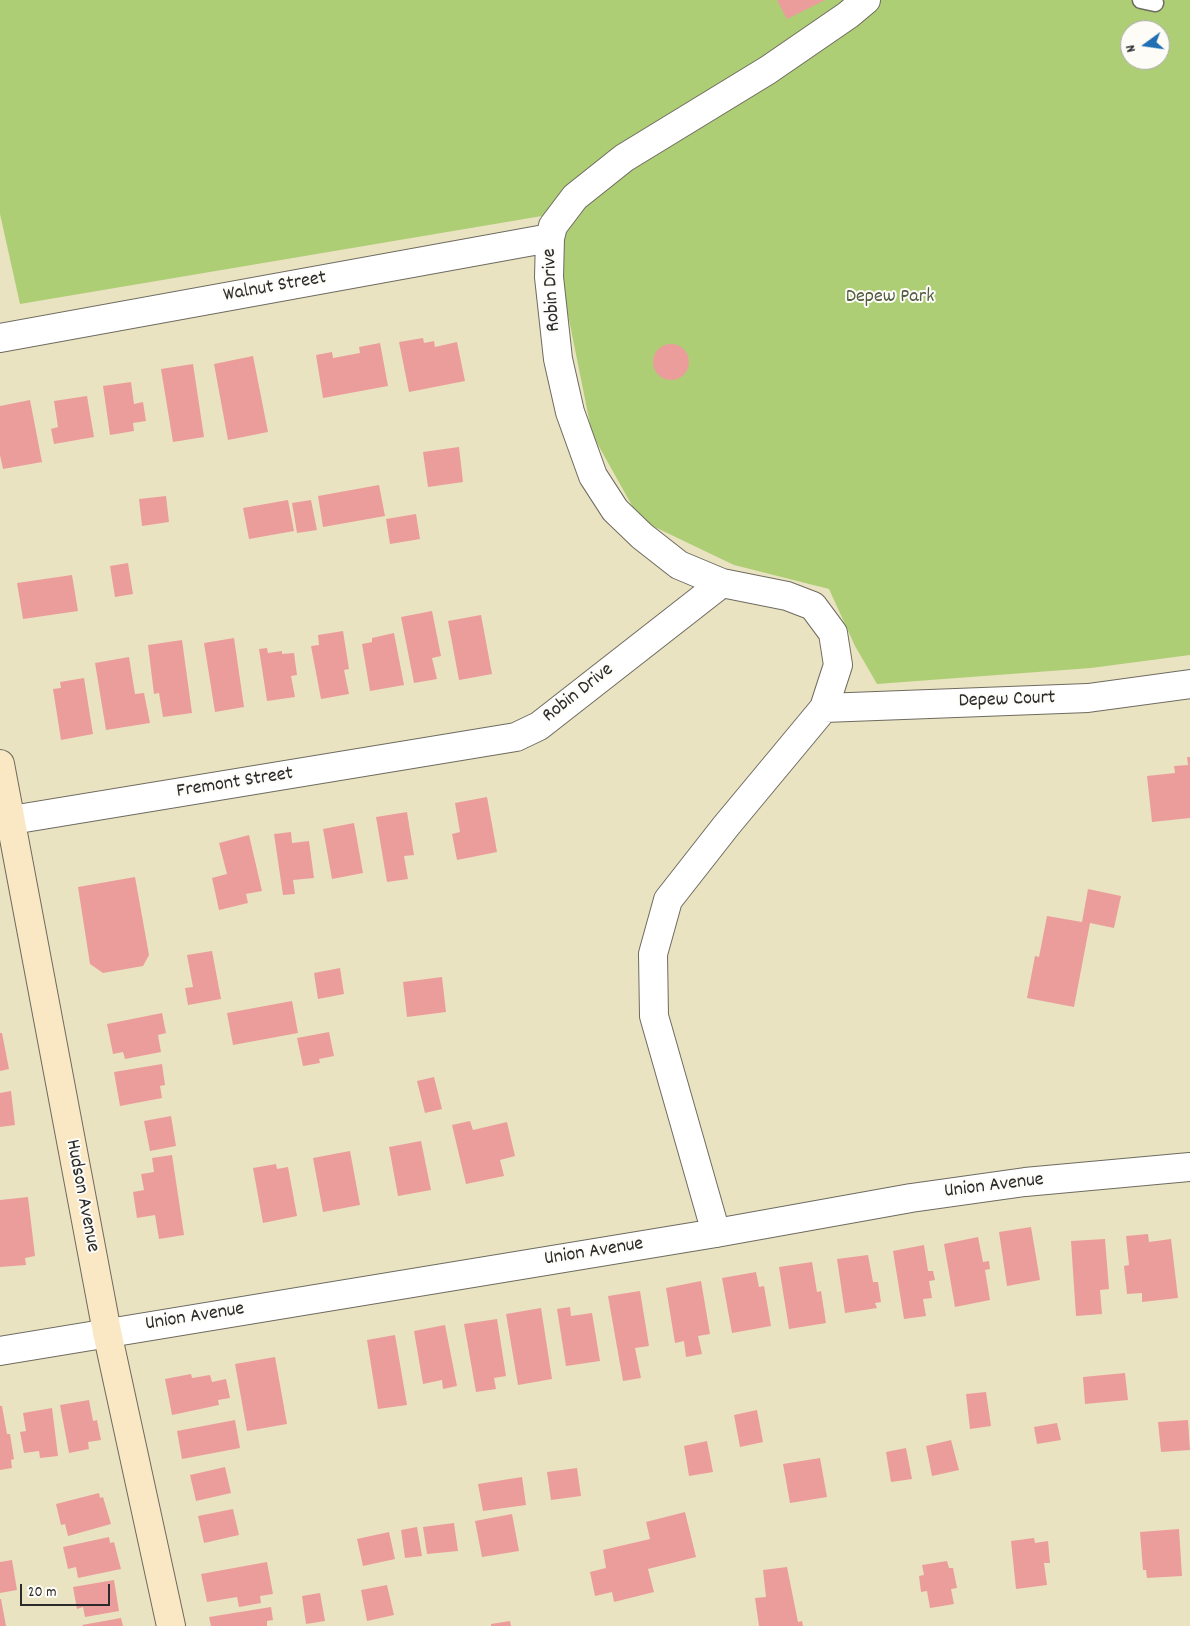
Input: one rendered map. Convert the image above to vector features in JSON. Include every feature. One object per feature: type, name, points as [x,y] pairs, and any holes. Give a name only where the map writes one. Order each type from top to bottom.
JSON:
[{"type":"street","name":"Robin Drive","points":[[824,708],[838,665],[833,634],[813,606],[787,596],[722,583],[680,565],[642,536],[615,510],[593,476],[570,412],[558,359],[549,277],[550,238],[553,226],[575,196],[624,158],[768,70],[848,15],[866,0]]},
{"type":"street","name":"Walnut Street","points":[[0,338],[550,238]]},
{"type":"street","name":"Robin Drive","points":[[471,745],[516,737],[539,726],[722,583]]},
{"type":"street","name":"Depew Court","points":[[824,708],[1088,698],[1190,684]]},
{"type":"street","points":[[716,1233],[654,1016],[653,954],[668,900],[726,826],[824,708]]},
{"type":"street","name":"Fremont Street","points":[[5,821],[471,745]]},
{"type":"street","name":"Hudson Avenue","points":[[0,764],[5,821],[107,1332],[171,1626]]},
{"type":"street","name":"Union Avenue","points":[[0,1351],[716,1233],[920,1196],[1025,1182],[1190,1168]]},
{"type":"green space","name":"Depew Park","points":[[0,0],[1190,0],[1190,655],[1091,668],[877,684],[855,646],[829,589],[734,565],[640,520],[592,434],[548,215],[20,304],[0,214]]},
{"type":"building","points":[[777,0],[825,0],[787,19]]},
{"type":"building","points":[[423,338],[424,343],[434,341],[435,347],[457,342],[465,381],[409,392],[399,342]]},
{"type":"building","points":[[380,343],[388,386],[323,398],[316,355],[332,352],[333,358],[360,353],[359,347]]},
{"type":"building","points":[[671,344],[684,349],[689,362],[684,375],[671,380],[658,375],[653,362],[658,349]]},
{"type":"building","points":[[253,356],[268,432],[228,440],[214,364]]},
{"type":"building","points":[[193,364],[204,437],[173,442],[161,369]]},
{"type":"building","points":[[131,382],[134,404],[143,402],[146,421],[133,423],[134,431],[110,435],[103,386]]},
{"type":"building","points":[[87,396],[94,437],[54,444],[51,429],[58,427],[54,401]]},
{"type":"building","points":[[30,400],[42,462],[3,469],[0,455],[0,406]]},
{"type":"building","points":[[459,447],[463,482],[428,487],[423,452]]},
{"type":"building","points":[[379,485],[385,516],[323,527],[318,496]]},
{"type":"building","points":[[166,496],[169,522],[142,526],[139,499]]},
{"type":"building","points":[[288,500],[294,531],[249,539],[243,508]]},
{"type":"building","points":[[311,500],[317,530],[297,533],[292,503]]},
{"type":"building","points":[[416,514],[420,539],[390,544],[386,519]]},
{"type":"building","points":[[128,563],[133,594],[115,597],[110,566]]},
{"type":"building","points":[[72,575],[78,611],[23,619],[17,583]]},
{"type":"building","points":[[432,611],[441,656],[432,658],[437,679],[414,683],[401,617]]},
{"type":"building","points":[[481,615],[492,674],[459,680],[448,621]]},
{"type":"building","points":[[343,631],[349,669],[344,670],[349,694],[321,699],[311,646],[319,645],[318,635]]},
{"type":"building","points":[[394,633],[404,685],[370,691],[362,644],[372,642],[372,638]]},
{"type":"building","points":[[234,638],[244,707],[215,712],[204,643]]},
{"type":"building","points":[[182,640],[192,713],[163,717],[159,693],[154,694],[148,645]]},
{"type":"building","points":[[267,648],[268,653],[282,651],[282,654],[294,653],[297,675],[291,676],[295,697],[267,701],[259,649]]},
{"type":"building","points":[[129,657],[135,694],[144,693],[150,723],[106,730],[95,663]]},
{"type":"building","points":[[84,678],[93,734],[61,740],[53,689],[61,688],[60,682]]},
{"type":"building","points":[[1187,757],[1190,757],[1190,818],[1152,822],[1147,776],[1175,773],[1174,766],[1188,765]]},
{"type":"building","points":[[487,797],[497,852],[457,860],[452,834],[460,832],[455,803]]},
{"type":"building","points":[[407,812],[414,855],[404,856],[408,879],[387,882],[376,817]]},
{"type":"building","points":[[354,823],[363,873],[332,879],[323,829]]},
{"type":"building","points":[[291,832],[292,843],[309,841],[314,878],[293,880],[295,894],[283,895],[274,834]]},
{"type":"building","points":[[249,835],[262,891],[246,894],[248,903],[219,910],[212,878],[227,874],[219,843]]},
{"type":"building","points":[[135,877],[149,955],[143,966],[103,973],[90,964],[78,887]]},
{"type":"building","points":[[1088,889],[1121,896],[1114,928],[1090,923],[1074,1007],[1027,998],[1035,956],[1039,957],[1047,916],[1082,922]]},
{"type":"building","points":[[212,951],[221,999],[188,1005],[185,988],[193,987],[187,955]]},
{"type":"building","points":[[340,968],[344,994],[318,999],[314,973]]},
{"type":"building","points":[[442,977],[446,1012],[407,1017],[403,982]]},
{"type":"building","points":[[292,1001],[298,1033],[233,1045],[227,1013]]},
{"type":"building","points":[[162,1013],[166,1033],[158,1035],[161,1052],[125,1059],[123,1052],[113,1054],[107,1024]]},
{"type":"building","points":[[329,1032],[334,1056],[319,1059],[320,1063],[303,1066],[297,1038]]},
{"type":"building","points":[[0,1033],[2,1033],[9,1069],[0,1071]]},
{"type":"building","points":[[162,1064],[165,1085],[160,1086],[162,1098],[120,1106],[114,1072]]},
{"type":"building","points":[[434,1077],[442,1109],[425,1113],[417,1081]]},
{"type":"building","points":[[11,1091],[15,1125],[0,1127],[0,1093]]},
{"type":"building","points":[[171,1116],[176,1146],[150,1151],[144,1121]]},
{"type":"building","points":[[470,1121],[473,1130],[507,1122],[515,1156],[500,1160],[504,1176],[466,1184],[452,1125]]},
{"type":"building","points":[[421,1141],[431,1190],[398,1196],[389,1147]]},
{"type":"building","points":[[350,1151],[360,1205],[323,1212],[313,1158]]},
{"type":"building","points":[[172,1155],[184,1235],[159,1239],[155,1215],[137,1218],[133,1192],[144,1190],[141,1174],[154,1172],[152,1158]]},
{"type":"building","points":[[276,1164],[277,1169],[288,1167],[297,1216],[263,1223],[253,1168]]},
{"type":"building","points":[[28,1197],[35,1256],[25,1258],[26,1265],[0,1267],[0,1200]]},
{"type":"building","points":[[1031,1227],[1040,1280],[1007,1286],[999,1232]]},
{"type":"building","points":[[1148,1234],[1149,1242],[1171,1239],[1178,1298],[1142,1302],[1142,1293],[1127,1294],[1124,1266],[1129,1265],[1126,1236]]},
{"type":"building","points":[[978,1237],[983,1262],[989,1261],[990,1269],[985,1270],[990,1300],[955,1307],[944,1244]]},
{"type":"building","points":[[1105,1239],[1109,1289],[1100,1290],[1102,1314],[1076,1316],[1071,1241]]},
{"type":"building","points":[[924,1245],[928,1271],[933,1271],[935,1280],[929,1281],[932,1298],[923,1299],[926,1316],[904,1319],[893,1251]]},
{"type":"building","points":[[868,1255],[873,1282],[878,1282],[881,1302],[875,1303],[877,1308],[845,1313],[837,1259]]},
{"type":"building","points":[[812,1262],[817,1292],[821,1291],[826,1323],[789,1329],[779,1267]]},
{"type":"building","points":[[756,1272],[759,1287],[764,1286],[771,1326],[732,1333],[722,1278]]},
{"type":"building","points":[[701,1281],[710,1334],[698,1336],[702,1354],[686,1357],[684,1341],[675,1343],[666,1288]]},
{"type":"building","points":[[640,1291],[649,1346],[635,1348],[641,1378],[623,1381],[608,1296]]},
{"type":"building","points":[[570,1307],[571,1316],[592,1313],[600,1361],[566,1366],[557,1309]]},
{"type":"building","points":[[541,1308],[552,1379],[518,1385],[506,1314]]},
{"type":"building","points":[[497,1319],[506,1376],[494,1378],[496,1389],[476,1392],[464,1324]]},
{"type":"building","points":[[445,1325],[457,1386],[443,1389],[442,1380],[423,1384],[414,1331]]},
{"type":"building","points":[[395,1335],[407,1405],[378,1409],[367,1340]]},
{"type":"building","points":[[275,1357],[287,1424],[247,1431],[235,1364]]},
{"type":"building","points":[[1125,1373],[1128,1400],[1085,1404],[1083,1377]]},
{"type":"building","points":[[191,1374],[192,1378],[210,1375],[212,1382],[226,1379],[230,1398],[218,1400],[219,1405],[172,1415],[165,1379]]},
{"type":"building","points":[[986,1392],[991,1426],[970,1429],[966,1394]]},
{"type":"building","points":[[89,1400],[93,1421],[97,1420],[101,1440],[88,1442],[89,1449],[69,1453],[60,1405]]},
{"type":"building","points":[[0,1406],[2,1406],[7,1434],[10,1434],[14,1459],[11,1460],[12,1468],[0,1470]]},
{"type":"building","points":[[52,1408],[58,1456],[40,1458],[39,1451],[24,1453],[20,1432],[26,1431],[23,1413]]},
{"type":"building","points":[[757,1410],[763,1442],[740,1447],[734,1415]]},
{"type":"building","points":[[235,1420],[240,1448],[182,1459],[177,1431]]},
{"type":"building","points":[[1188,1420],[1190,1450],[1161,1452],[1158,1422]]},
{"type":"building","points":[[1057,1423],[1061,1440],[1037,1444],[1034,1427]]},
{"type":"building","points":[[951,1440],[959,1470],[932,1476],[926,1446]]},
{"type":"building","points":[[707,1441],[713,1472],[689,1476],[684,1446]]},
{"type":"building","points":[[906,1448],[912,1479],[891,1482],[886,1452]]},
{"type":"building","points":[[820,1458],[827,1497],[790,1503],[783,1464]]},
{"type":"building","points":[[225,1467],[231,1493],[196,1501],[190,1475]]},
{"type":"building","points":[[577,1468],[581,1496],[551,1500],[547,1472]]},
{"type":"building","points":[[522,1477],[526,1505],[483,1511],[478,1484]]},
{"type":"building","points":[[99,1493],[100,1498],[103,1497],[111,1524],[68,1536],[65,1524],[61,1525],[56,1504]]},
{"type":"building","points":[[233,1509],[239,1535],[204,1543],[198,1516]]},
{"type":"building","points":[[685,1512],[696,1557],[648,1569],[654,1592],[614,1602],[612,1592],[595,1596],[590,1572],[606,1568],[603,1550],[650,1539],[646,1522]]},
{"type":"building","points":[[512,1514],[519,1551],[482,1557],[475,1521]]},
{"type":"building","points":[[454,1523],[458,1551],[427,1554],[423,1527]]},
{"type":"building","points":[[417,1527],[422,1556],[405,1558],[401,1530]]},
{"type":"building","points":[[1179,1529],[1182,1576],[1147,1578],[1146,1570],[1143,1570],[1140,1532]]},
{"type":"building","points":[[389,1532],[395,1559],[363,1566],[357,1539]]},
{"type":"building","points":[[109,1537],[110,1543],[114,1542],[121,1569],[78,1578],[76,1567],[68,1569],[63,1547]]},
{"type":"building","points":[[1034,1538],[1035,1543],[1048,1541],[1050,1563],[1044,1563],[1047,1585],[1016,1589],[1011,1541]]},
{"type":"building","points":[[12,1560],[17,1590],[0,1593],[0,1562]]},
{"type":"building","points":[[947,1561],[949,1568],[953,1568],[957,1588],[951,1589],[954,1604],[930,1608],[927,1591],[921,1592],[919,1576],[924,1575],[922,1565]]},
{"type":"building","points":[[267,1562],[273,1594],[260,1596],[261,1603],[239,1607],[237,1597],[207,1602],[201,1574]]},
{"type":"building","points":[[787,1567],[798,1622],[802,1621],[803,1626],[759,1626],[755,1598],[766,1597],[763,1570]]},
{"type":"building","points":[[114,1580],[119,1611],[85,1617],[83,1607],[77,1609],[73,1587]]},
{"type":"building","points":[[387,1585],[394,1615],[367,1621],[361,1590]]},
{"type":"building","points":[[320,1593],[325,1621],[306,1624],[302,1596]]},
{"type":"building","points":[[1,1599],[6,1626],[0,1626]]},
{"type":"building","points":[[271,1607],[273,1620],[267,1621],[267,1626],[211,1626],[209,1617]]},
{"type":"building","points":[[121,1618],[123,1626],[82,1625]]},
{"type":"building","points":[[510,1621],[511,1626],[491,1626],[491,1624]]}]
